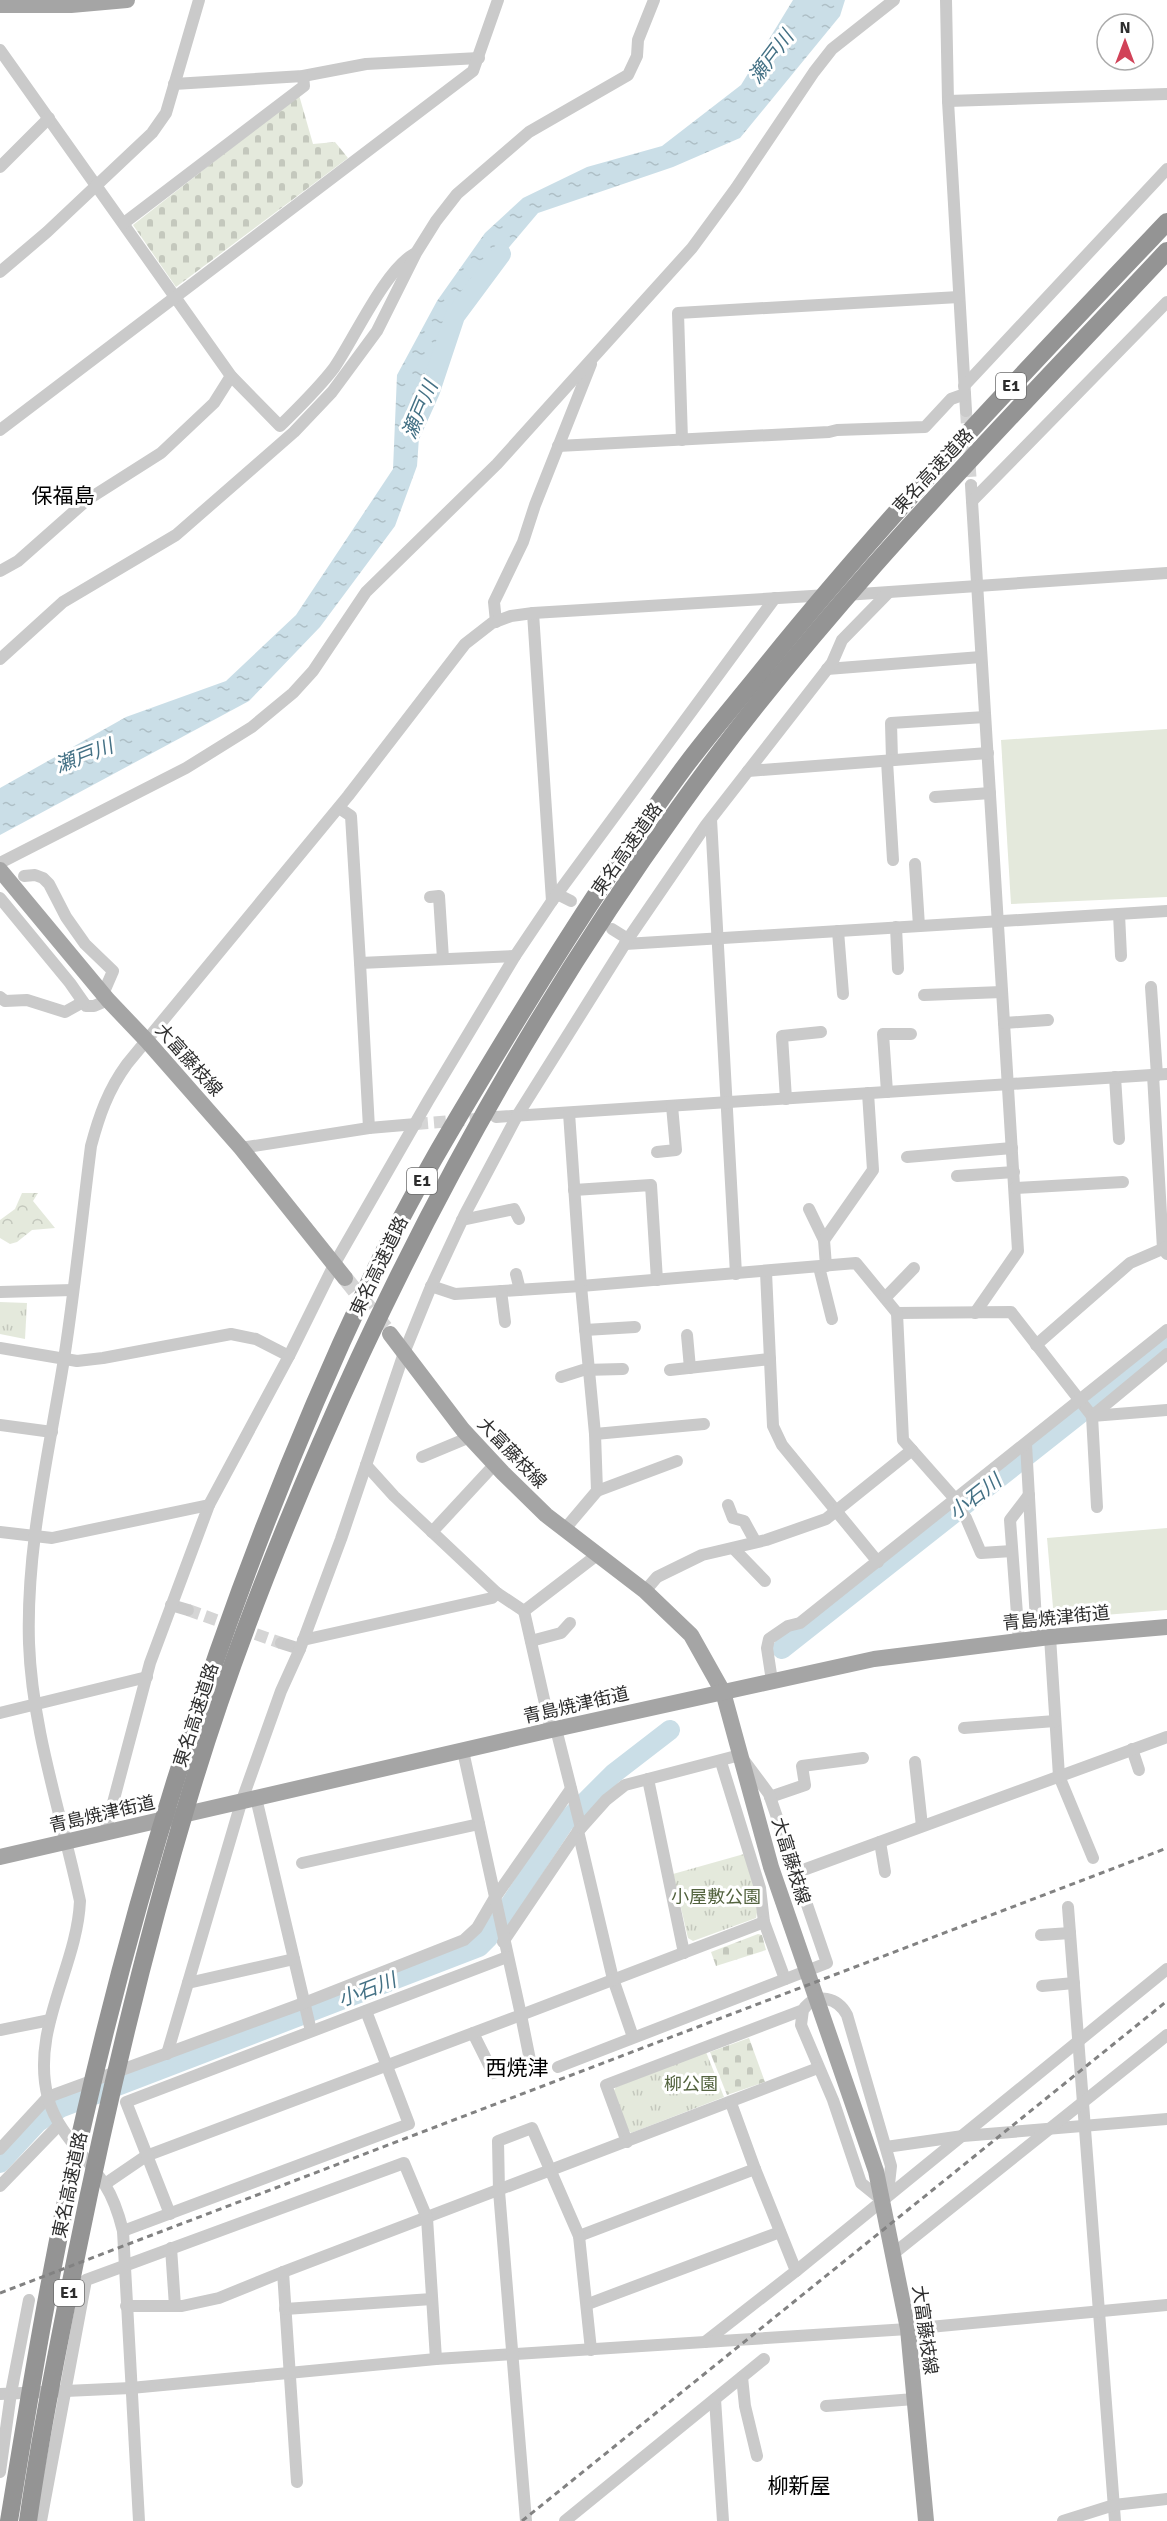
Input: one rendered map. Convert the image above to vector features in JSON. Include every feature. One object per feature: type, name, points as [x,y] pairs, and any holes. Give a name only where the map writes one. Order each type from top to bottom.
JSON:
[{"type":"highway","name":"東名高速道路","points":[[9,2521],[44,2310],[94,2075],[153,1852],[212,1665],[249,1561],[368,1284],[461,1112],[596,893],[689,761],[858,553],[1167,222]]},
{"type":"highway","name":"東名高速道路","points":[[28,2521],[46,2411],[117,2066],[179,1833],[225,1690],[291,1512],[360,1354],[480,1118],[552,997],[679,807],[813,636],[873,567],[941,491],[1167,251]]},
{"type":"main road","points":[[0,5],[71,5],[127,0]]},
{"type":"main road","name":"大富藤枝線","points":[[0,870],[105,997],[241,1148],[345,1278]]},
{"type":"main road","name":"大富藤枝線","points":[[390,1334],[470,1437],[495,1464],[546,1515],[645,1591],[691,1635],[723,1692],[771,1867],[876,2171],[908,2329],[926,2521]]},
{"type":"main road","name":"青島焼津街道","points":[[0,1857],[554,1729],[874,1659],[1044,1638],[1167,1628]]},
{"type":"street","points":[[0,272],[47,232],[152,133],[166,114],[199,0]]},
{"type":"street","points":[[0,430],[473,71],[498,0]]},
{"type":"street","points":[[0,659],[63,602],[176,535],[294,432],[332,392],[377,331],[416,253],[436,221],[457,194],[529,132],[628,75],[637,56],[638,40],[654,0]]},
{"type":"street","points":[[0,863],[186,768],[252,727],[292,693],[318,664],[366,592],[497,464],[692,248],[832,49],[894,0]]},
{"type":"street","points":[[946,0],[948,102],[966,411]]},
{"type":"street","points":[[0,50],[231,376],[280,426],[310,396],[332,369],[398,268],[416,253]]},
{"type":"street","points":[[174,84],[303,76],[366,64],[479,58]]},
{"type":"street","points":[[124,223],[304,86],[303,76]]},
{"type":"street","points":[[948,102],[1167,94]]},
{"type":"street","points":[[0,167],[50,118]]},
{"type":"street","points":[[558,446],[925,427],[951,399],[965,390],[1167,169]]},
{"type":"street","points":[[682,440],[678,313],[959,297]]},
{"type":"street","points":[[972,501],[1167,302]]},
{"type":"street","points":[[496,622],[494,602],[523,542],[594,356]]},
{"type":"street","points":[[0,571],[18,561],[87,500],[161,453],[214,403],[231,376]]},
{"type":"street","points":[[971,485],[1018,1251],[975,1313]]},
{"type":"street","points":[[139,2521],[123,2231],[119,2212],[105,2184],[66,2137],[59,2125],[49,2100],[44,2069],[50,2020],[80,1902],[34,1705],[30,1665],[29,1611],[35,1537],[64,1358],[91,1146],[98,1119],[116,1078],[339,808],[452,658],[471,638],[496,622],[512,616],[533,613],[888,593],[1167,573]]},
{"type":"street","points":[[167,2054],[281,1690],[301,1645],[404,1353],[431,1286],[462,1220],[517,1116],[626,941],[711,819],[827,669],[842,640],[888,593]]},
{"type":"street","points":[[105,1833],[147,1677],[171,1605],[209,1505],[289,1356],[335,1263],[515,956],[554,897],[775,598]]},
{"type":"street","points":[[533,613],[554,897]]},
{"type":"street","points":[[827,669],[981,657]]},
{"type":"street","points":[[893,860],[889,760],[891,723],[985,717]]},
{"type":"street","points":[[748,771],[988,753]]},
{"type":"street","points":[[935,797],[990,793]]},
{"type":"street","points":[[339,808],[351,816],[369,1128]]},
{"type":"street","points":[[711,819],[736,1274]]},
{"type":"street","points":[[915,864],[919,926]]},
{"type":"street","points":[[0,898],[70,983],[86,1006],[94,1006],[105,997],[114,974],[113,970],[85,944],[66,917],[49,884],[43,878],[35,875],[24,876]]},
{"type":"street","points":[[430,897],[439,896],[443,959]]},
{"type":"street","points":[[554,897],[571,901]]},
{"type":"street","points":[[612,929],[626,941],[718,938],[1167,911]]},
{"type":"street","points":[[1119,914],[1121,956]]},
{"type":"street","points":[[896,927],[898,969]]},
{"type":"street","points":[[838,931],[843,994]]},
{"type":"street","points":[[360,963],[515,956]]},
{"type":"street","points":[[1036,1345],[1130,1263],[1166,1250],[1159,1075],[1151,987]]},
{"type":"street","points":[[924,996],[1002,992]]},
{"type":"street","points":[[0,997],[5,1001],[27,1000],[65,1012],[83,1002]]},
{"type":"street","points":[[1004,1023],[1048,1020]]},
{"type":"street","points":[[786,1099],[782,1036],[821,1032]]},
{"type":"street","points":[[887,1092],[883,1034],[911,1034]]},
{"type":"street","points":[[496,1117],[1159,1075]]},
{"type":"street","points":[[1115,1077],[1119,1139]]},
{"type":"street","points":[[824,1240],[873,1170],[868,1093]]},
{"type":"street","points":[[657,1152],[676,1150],[672,1106]]},
{"type":"street","points":[[569,1113],[581,1286],[595,1434],[597,1491]]},
{"type":"street","points":[[241,1148],[369,1128],[416,1124]]},
{"type":"street","points":[[908,1157],[1012,1148]]},
{"type":"street","points":[[957,1176],[1014,1172]]},
{"type":"street","points":[[1014,1188],[1123,1182]]},
{"type":"street","points":[[574,1190],[651,1185],[657,1281]]},
{"type":"street","points":[[462,1220],[514,1209],[519,1219]]},
{"type":"street","points":[[809,1209],[824,1240],[822,1267],[832,1318]]},
{"type":"street","points":[[431,1286],[455,1294],[657,1281],[856,1263],[897,1313],[903,1440],[955,1501],[966,1518],[981,1553],[1012,1551]]},
{"type":"street","points":[[885,1298],[914,1268]]},
{"type":"street","points":[[766,1272],[773,1426],[782,1445],[878,1562]]},
{"type":"street","points":[[516,1274],[520,1290]]},
{"type":"street","points":[[0,1292],[73,1290]]},
{"type":"street","points":[[501,1291],[505,1322]]},
{"type":"street","points":[[897,1313],[1011,1312],[1092,1416],[1097,1507]]},
{"type":"street","points":[[585,1330],[635,1327]]},
{"type":"street","points":[[772,1681],[767,1648],[769,1639],[788,1626],[800,1623],[1080,1402],[1167,1330]]},
{"type":"street","points":[[0,1348],[76,1361],[231,1334],[256,1339],[289,1356]]},
{"type":"street","points":[[687,1335],[690,1368]]},
{"type":"street","points":[[1092,1416],[1167,1354]]},
{"type":"street","points":[[670,1370],[770,1359]]},
{"type":"street","points":[[561,1377],[583,1370],[623,1369]]},
{"type":"street","points":[[1092,1416],[1167,1410]]},
{"type":"street","points":[[595,1434],[704,1424]]},
{"type":"street","points":[[0,1425],[52,1432]]},
{"type":"street","points":[[422,1456],[470,1437]]},
{"type":"street","points":[[1026,1444],[1029,1495],[1055,1721],[1059,1776],[1093,1858]]},
{"type":"street","points":[[645,1591],[657,1577],[702,1555],[766,1540],[826,1519],[912,1450]]},
{"type":"street","points":[[564,1530],[597,1491],[677,1461]]},
{"type":"street","points":[[432,1532],[495,1464]]},
{"type":"street","points":[[366,1465],[394,1496],[497,1593],[524,1611],[572,1792],[613,1978],[633,2037]]},
{"type":"street","points":[[1019,1641],[1010,1520],[1029,1495]]},
{"type":"street","points":[[0,1532],[52,1538],[209,1505]]},
{"type":"street","points":[[728,1505],[733,1518],[744,1521],[755,1541]]},
{"type":"street","points":[[734,1549],[765,1581]]},
{"type":"street","points":[[524,1611],[597,1555]]},
{"type":"street","points":[[281,1642],[301,1645],[492,1598],[497,1593]]},
{"type":"street","points":[[171,1605],[188,1610]]},
{"type":"street","points":[[531,1641],[561,1633],[570,1623]]},
{"type":"street","points":[[0,1713],[147,1677]]},
{"type":"street","points":[[964,1728],[1055,1721]]},
{"type":"street","points":[[795,1873],[1167,1737]]},
{"type":"street","points":[[1132,1749],[1139,1770]]},
{"type":"street","points":[[463,1751],[530,2060],[493,2073],[473,2033]]},
{"type":"street","points":[[503,1942],[580,1827],[606,1800],[625,1785],[721,1762],[740,1755],[770,1797],[827,1963],[558,2067]]},
{"type":"street","points":[[770,1797],[805,1785],[802,1766],[863,1758]]},
{"type":"street","points":[[721,1762],[760,1888],[764,1922],[785,1979]]},
{"type":"street","points":[[915,1762],[922,1826]]},
{"type":"street","points":[[648,1779],[684,1953]]},
{"type":"street","points":[[0,2149],[49,2100],[464,1940],[477,1928],[494,1899],[572,1792]]},
{"type":"street","points":[[248,1800],[294,1959],[311,2031]]},
{"type":"street","points":[[302,1863],[479,1824]]},
{"type":"street","points":[[880,1842],[885,1872]]},
{"type":"street","points":[[1068,1907],[1115,2521]]},
{"type":"street","points":[[105,2184],[146,2156],[764,1922]]},
{"type":"street","points":[[1041,1935],[1070,1934]]},
{"type":"street","points":[[170,2214],[126,2102],[507,1957]]},
{"type":"street","points":[[188,1983],[294,1959]]},
{"type":"street","points":[[705,2342],[796,2271],[1167,1969]]},
{"type":"street","points":[[1042,1986],[1074,1983]]},
{"type":"street","points":[[627,2142],[606,2085],[804,2010],[811,2002],[826,1998],[838,2002],[843,2007],[857,2046],[862,2071],[886,2147],[891,2175],[882,2200]]},
{"type":"street","points":[[804,2010],[801,2025],[833,2100],[861,2183],[882,2200]]},
{"type":"street","points":[[123,2231],[409,2124],[366,2011]]},
{"type":"street","points":[[0,2030],[50,2020]]},
{"type":"street","points":[[893,2254],[1167,2035]]},
{"type":"street","points":[[126,2306],[175,2306],[219,2298],[818,2068]]},
{"type":"street","points":[[731,2103],[796,2271]]},
{"type":"street","points":[[886,2147],[963,2136],[1167,2119]]},
{"type":"street","points":[[0,2186],[59,2125]]},
{"type":"street","points":[[526,2521],[498,2141],[532,2128],[579,2236],[588,2304],[591,2350]]},
{"type":"street","points":[[41,2521],[86,2280],[404,2163],[427,2218],[435,2359]]},
{"type":"street","points":[[579,2236],[755,2169]]},
{"type":"street","points":[[588,2304],[780,2232]]},
{"type":"street","points":[[171,2248],[175,2306]]},
{"type":"street","points":[[283,2272],[297,2482]]},
{"type":"street","points":[[285,2309],[432,2299]]},
{"type":"street","points":[[0,2472],[6,2394],[29,2300]]},
{"type":"street","points":[[6,2394],[131,2388],[435,2359],[908,2329],[1167,2305]]},
{"type":"street","points":[[564,2521],[764,2359]]},
{"type":"street","points":[[742,2377],[757,2456]]},
{"type":"street","points":[[826,2406],[914,2398]]},
{"type":"street","points":[[715,2399],[723,2521]]},
{"type":"street","points":[[1063,2521],[1114,2505],[1167,2499]]},
{"type":"green space","points":[[299,95],[313,144],[335,142],[348,158],[176,287],[133,225]]},
{"type":"green space","points":[[1167,729],[1167,897],[1011,904],[1001,740]]},
{"type":"green space","points":[[22,1193],[38,1193],[33,1201],[55,1228],[32,1230],[17,1242],[10,1244],[0,1238],[0,1220],[15,1209]]},
{"type":"green space","points":[[0,1302],[27,1303],[25,1339],[0,1334]]},
{"type":"green space","points":[[1167,1528],[1167,1610],[1054,1619],[1047,1538]]},
{"type":"green space","name":"小屋敷公園","points":[[744,1854],[758,1902],[756,1918],[693,1941],[688,1938],[673,1874]]},
{"type":"green space","points":[[758,1934],[762,1935],[766,1950],[716,1966],[711,1952]]},
{"type":"green space","points":[[749,2038],[765,2082],[727,2095],[710,2052]]},
{"type":"green space","name":"柳公園","points":[[706,2052],[724,2097],[631,2133],[626,2128],[613,2092],[616,2087]]},
{"type":"water","points":[[793,0],[845,0],[840,16],[740,138],[673,167],[538,213],[446,322],[423,380],[417,466],[395,526],[320,627],[249,701],[0,835],[0,788],[126,717],[226,681],[296,615],[393,469],[397,375],[437,301],[485,233],[523,198],[587,167],[662,146],[741,85]]},
{"type":"waterway","name":"瀬戸川","points":[[410,435],[430,391],[455,316],[501,254]]},
{"type":"waterway","name":"小石川","points":[[782,1649],[1167,1345]]},
{"type":"waterway","name":"小石川","points":[[0,2163],[38,2122],[60,2108],[479,1947],[488,1938],[564,1823],[613,1774],[670,1730]]},
{"type":"tunnel","points":[[966,411],[971,485]]},
{"type":"tunnel","points":[[416,1124],[487,1118]]},
{"type":"tunnel","points":[[345,1278],[390,1334]]},
{"type":"tunnel","points":[[188,1610],[281,1643]]},
{"type":"railway","points":[[0,2293],[1167,1848]]},
{"type":"railway","points":[[522,2521],[1167,2001]]},
{"type":"district","name":"保福島","points":[[63,496]]},
{"type":"district","name":"西焼津","points":[[517,2068]]},
{"type":"district","name":"柳新屋","points":[[799,2486]]}]
